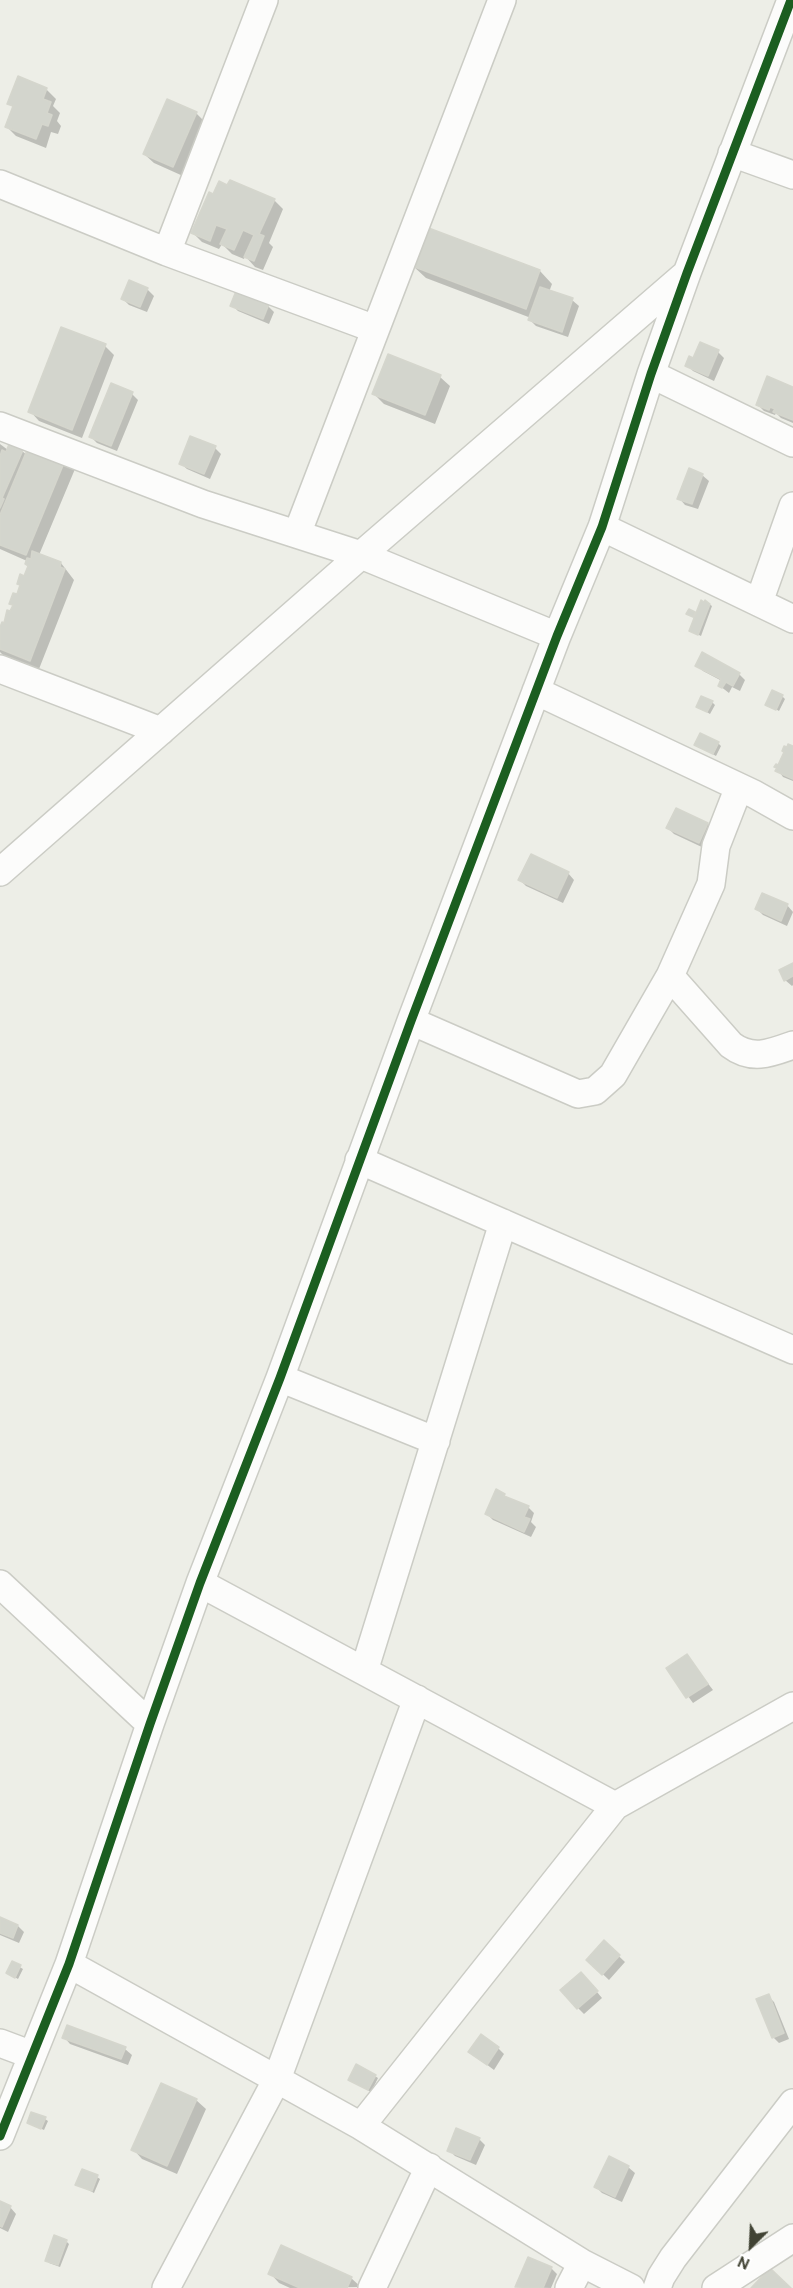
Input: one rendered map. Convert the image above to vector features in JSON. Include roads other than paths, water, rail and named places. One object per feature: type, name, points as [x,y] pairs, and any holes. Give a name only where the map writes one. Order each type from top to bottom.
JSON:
[{"type":"street","points":[[167,252],[264,0]]},
{"type":"street","points":[[297,534],[502,0]]},
{"type":"street","points":[[0,2136],[69,1964],[200,1583],[280,1378],[359,1160],[536,691],[602,527],[651,374],[687,273],[732,153],[789,17]]},
{"type":"street","points":[[732,153],[793,175]]},
{"type":"street","points":[[0,184],[167,252],[375,328]]},
{"type":"street","points":[[0,872],[687,273]]},
{"type":"street","points":[[651,374],[793,443]]},
{"type":"street","points":[[0,426],[203,504],[361,555],[557,636]]},
{"type":"street","points":[[759,602],[793,506]]},
{"type":"street","points":[[602,527],[793,619]]},
{"type":"street","points":[[0,669],[161,731]]},
{"type":"street","points":[[536,691],[739,787],[793,816]]},
{"type":"street","points":[[411,1021],[578,1095],[595,1091],[613,1076],[670,976],[711,884],[716,846],[739,787]]},
{"type":"street","points":[[670,976],[741,1053],[755,1055],[770,1053],[793,1045]]},
{"type":"street","points":[[359,1160],[793,1350]]},
{"type":"street","points":[[364,1671],[503,1223]]},
{"type":"street","points":[[280,1378],[436,1441]]},
{"type":"street","points":[[200,1583],[615,1806]]},
{"type":"street","points":[[0,1584],[150,1724]]},
{"type":"street","points":[[166,2288],[277,2079],[417,1699]]},
{"type":"street","points":[[360,2126],[615,1806],[793,1706]]},
{"type":"street","points":[[69,1964],[360,2126],[582,2263],[631,2288]]},
{"type":"street","points":[[0,2043],[32,2055]]},
{"type":"street","points":[[657,2288],[661,2277],[674,2258],[793,2103]]},
{"type":"street","points":[[372,2288],[429,2168]]},
{"type":"street","points":[[716,2288],[793,2238]]},
{"type":"street","points":[[569,2288],[582,2263]]}]
